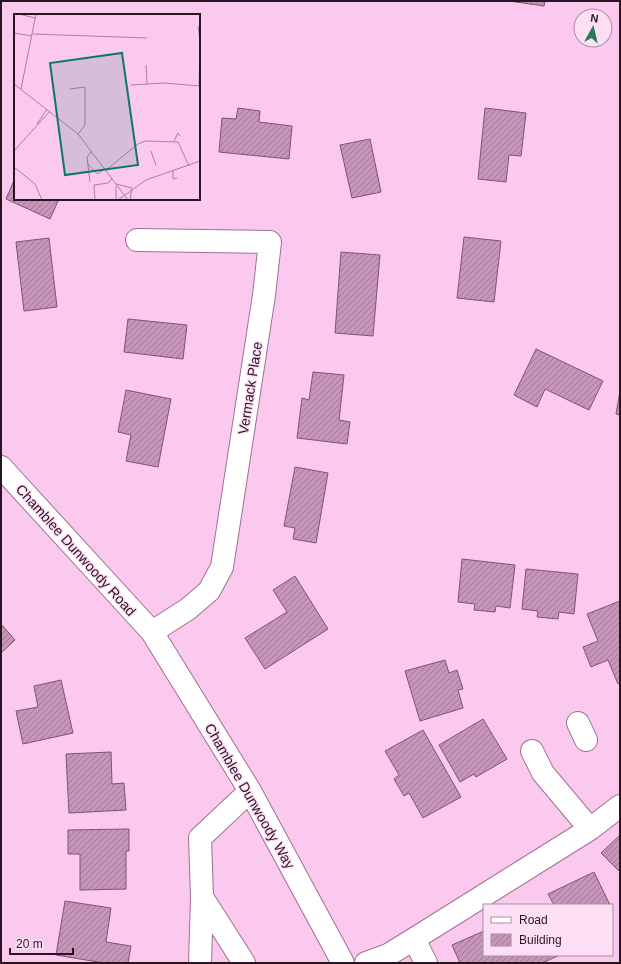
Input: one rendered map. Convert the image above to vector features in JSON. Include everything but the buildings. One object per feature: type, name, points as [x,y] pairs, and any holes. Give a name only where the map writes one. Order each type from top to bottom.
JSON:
[{"type":"street","name":"Vermack Place","points":[[137,240],[270,242],[264,295],[222,567],[209,591],[188,609],[152,632]]},
{"type":"street","name":"Chamblee Dunwoody Road","points":[[1,467],[152,632]]},
{"type":"street","name":"Chamblee Dunwoody Way","points":[[152,632],[250,791],[340,962]]},
{"type":"street","points":[[532,751],[543,773],[590,829]]},
{"type":"street","points":[[200,963],[202,897],[200,838],[250,791]]},
{"type":"street","points":[[366,963],[388,955],[414,939],[590,829],[620,806]]},
{"type":"street","points":[[202,897],[244,963]]},
{"type":"street","points":[[414,939],[426,963]]}]
